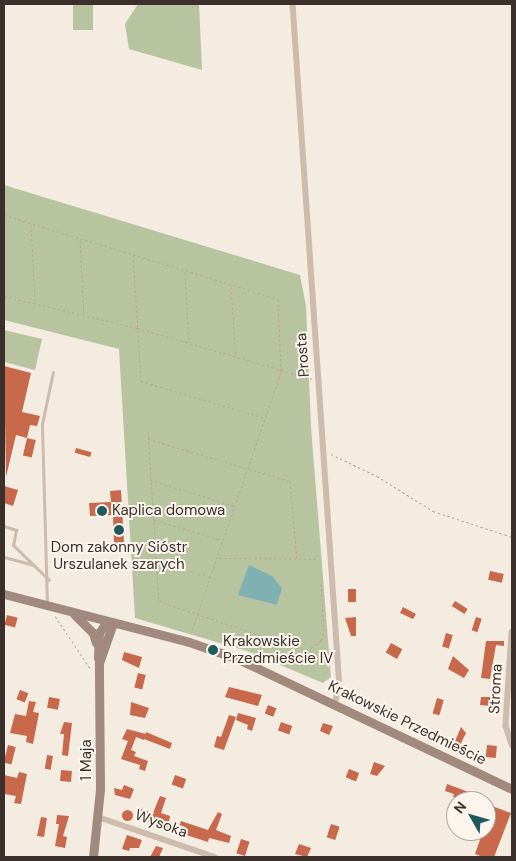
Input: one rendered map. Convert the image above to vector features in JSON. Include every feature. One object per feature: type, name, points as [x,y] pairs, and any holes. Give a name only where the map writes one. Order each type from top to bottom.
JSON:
[{"type":"main road","name":"Krakowskie Przedmieście","points":[[4,594],[48,609],[72,612],[213,650],[335,704],[512,789]]},
{"type":"main road","name":"1 Maja","points":[[72,612],[93,633],[99,663],[98,817],[93,857]]},
{"type":"main road","name":"1 Maja","points":[[97,646],[99,633],[110,622]]},
{"type":"main road","name":"1 Maja","points":[[99,663],[110,622]]},
{"type":"street","name":"Prosta","points":[[293,4],[340,688],[335,704]]},
{"type":"street","name":"Stroma","points":[[512,632],[506,726],[512,745]]},
{"type":"street","name":"Wysoka","points":[[98,817],[215,857]]},
{"type":"lane","points":[[48,609],[42,424],[53,372]]},
{"type":"lane","points":[[4,526],[16,530],[13,544],[48,580]]},
{"type":"lane","points":[[4,557],[34,565]]},
{"type":"path","points":[[4,215],[278,300],[281,372],[192,633]]},
{"type":"path","points":[[30,224],[36,304]]},
{"type":"path","points":[[80,239],[84,316]]},
{"type":"path","points":[[133,254],[136,328],[141,381],[266,418]]},
{"type":"path","points":[[184,271],[189,343]]},
{"type":"path","points":[[231,285],[236,358]]},
{"type":"path","points":[[4,296],[136,328],[308,379]]},
{"type":"path","points":[[148,432],[160,601],[307,651],[321,640],[324,631],[320,583]]},
{"type":"path","points":[[148,439],[292,483],[298,560]]},
{"type":"path","points":[[323,452],[377,476],[433,511],[512,537]]},
{"type":"path","points":[[150,480],[236,506]]},
{"type":"path","points":[[153,520],[223,541]]},
{"type":"path","points":[[218,558],[318,559]]},
{"type":"path","points":[[156,560],[212,577]]},
{"type":"path","points":[[48,609],[56,616],[94,674]]},
{"type":"green space","points":[[73,4],[93,4],[93,30],[73,30]]},
{"type":"green space","points":[[138,4],[199,4],[202,70],[129,49],[125,24]]},
{"type":"green space","points":[[4,185],[300,275],[306,306],[311,427],[331,677],[323,683],[247,651],[135,618],[119,349],[4,320]]},
{"type":"green space","points":[[4,330],[42,339],[35,370],[4,362]]},
{"type":"water","points":[[249,565],[272,576],[282,588],[277,605],[238,595]]},
{"type":"building","points":[[4,366],[31,373],[22,412],[40,416],[37,426],[30,425],[27,438],[16,435],[6,477]]},
{"type":"building","points":[[27,438],[36,440],[32,458],[23,456]]},
{"type":"building","points":[[76,448],[91,452],[90,457],[75,453]]},
{"type":"building","points":[[4,486],[18,490],[13,506],[4,503]]},
{"type":"building","name":"Dom zakonny Sióstr Urszulanek szarych","points":[[121,490],[124,543],[114,544],[113,515],[90,516],[89,503],[111,502],[110,491]]},
{"type":"building","points":[[490,571],[504,574],[502,583],[488,580]]},
{"type":"building","points":[[348,589],[356,589],[356,602],[348,602]]},
{"type":"building","points":[[455,601],[468,609],[465,614],[452,606]]},
{"type":"building","points":[[403,607],[416,614],[413,619],[400,613]]},
{"type":"building","points":[[7,615],[18,618],[15,628],[4,625]]},
{"type":"building","points":[[356,617],[356,636],[351,636],[345,618]]},
{"type":"building","points":[[476,617],[482,619],[477,632],[472,630]]},
{"type":"building","points":[[446,633],[453,635],[449,648],[442,646]]},
{"type":"building","points":[[486,641],[504,641],[504,646],[496,645],[490,679],[481,678]]},
{"type":"building","points":[[391,643],[402,649],[397,659],[386,653]]},
{"type":"building","points":[[124,652],[142,657],[139,668],[122,660]]},
{"type":"building","points":[[453,656],[469,670],[464,678],[448,669]]},
{"type":"building","points":[[138,673],[146,675],[142,689],[134,688]]},
{"type":"building","points":[[229,687],[262,695],[258,706],[225,697]]},
{"type":"building","points":[[20,690],[28,693],[25,703],[16,699]]},
{"type":"building","points":[[49,697],[60,699],[58,710],[47,708]]},
{"type":"building","points":[[481,697],[492,697],[491,706],[480,705]]},
{"type":"building","points":[[437,698],[444,700],[439,715],[433,713]]},
{"type":"building","points":[[29,701],[36,702],[33,712],[39,713],[33,744],[26,742],[27,736],[10,733],[15,714],[26,716]]},
{"type":"building","points":[[131,702],[149,708],[145,718],[130,715]]},
{"type":"building","points":[[268,705],[276,708],[273,717],[265,713]]},
{"type":"building","points":[[238,713],[256,718],[252,731],[247,729],[248,725],[236,720]]},
{"type":"building","points":[[229,715],[236,717],[224,750],[214,747],[217,736],[221,737]]},
{"type":"building","points":[[64,722],[72,723],[68,756],[62,755],[64,734],[60,734]]},
{"type":"building","points":[[281,722],[292,726],[289,735],[278,730]]},
{"type":"building","points":[[323,723],[333,726],[329,735],[320,731]]},
{"type":"building","points":[[461,727],[466,733],[456,753],[451,751]]},
{"type":"building","points":[[127,729],[146,734],[144,740],[136,737],[131,750],[136,752],[134,756],[148,761],[145,771],[139,769],[140,765],[121,759],[128,741],[122,739]]},
{"type":"building","points":[[146,732],[172,743],[170,749],[144,739]]},
{"type":"building","points":[[8,745],[16,747],[11,764],[4,763]]},
{"type":"building","points":[[487,745],[497,746],[496,758],[486,757]]},
{"type":"building","points":[[47,755],[53,756],[51,770],[45,769]]},
{"type":"building","points":[[374,762],[385,766],[377,776],[370,774]]},
{"type":"building","points":[[349,769],[359,773],[356,781],[346,777]]},
{"type":"building","points":[[61,770],[72,771],[71,782],[60,781]]},
{"type":"building","points":[[19,772],[27,774],[21,804],[14,803],[16,796],[4,794],[4,775],[17,778]]},
{"type":"building","points":[[175,775],[186,779],[183,789],[172,784]]},
{"type":"building","points":[[447,784],[466,791],[446,791]]},
{"type":"building","points":[[124,785],[134,789],[130,799],[115,795],[114,788],[122,790]]},
{"type":"building","points":[[160,796],[166,798],[161,813],[170,816],[168,828],[136,818],[140,808],[153,813]]},
{"type":"building","points":[[496,807],[511,813],[494,857],[483,857],[475,854],[480,841],[496,841]]},
{"type":"building","points":[[127,809],[133,815],[127,821],[121,815]]},
{"type":"building","points":[[218,812],[222,814],[216,830],[231,836],[229,843],[209,838],[208,842],[177,832],[181,821],[208,830]]},
{"type":"building","points":[[57,815],[69,816],[63,836],[67,837],[65,848],[55,846],[59,824],[56,824]]},
{"type":"building","points":[[41,817],[47,818],[44,837],[37,836]]},
{"type":"building","points":[[331,824],[340,827],[335,840],[327,837]]},
{"type":"building","points":[[127,835],[142,840],[139,848],[130,848],[129,851],[122,849]]},
{"type":"building","points":[[241,839],[250,842],[245,856],[236,853]]},
{"type":"building","points":[[299,844],[311,848],[307,857],[295,854]]},
{"type":"building","points":[[156,846],[163,848],[159,857],[150,857]]},
{"type":"place","name":"Kaplica domowa","points":[[102,511]]},
{"type":"place","name":"Dom zakonny Sióstr Urszulanek szarych","points":[[119,530]]},
{"type":"place","name":"Krakowskie Przedmieście IV","points":[[213,650]]}]
